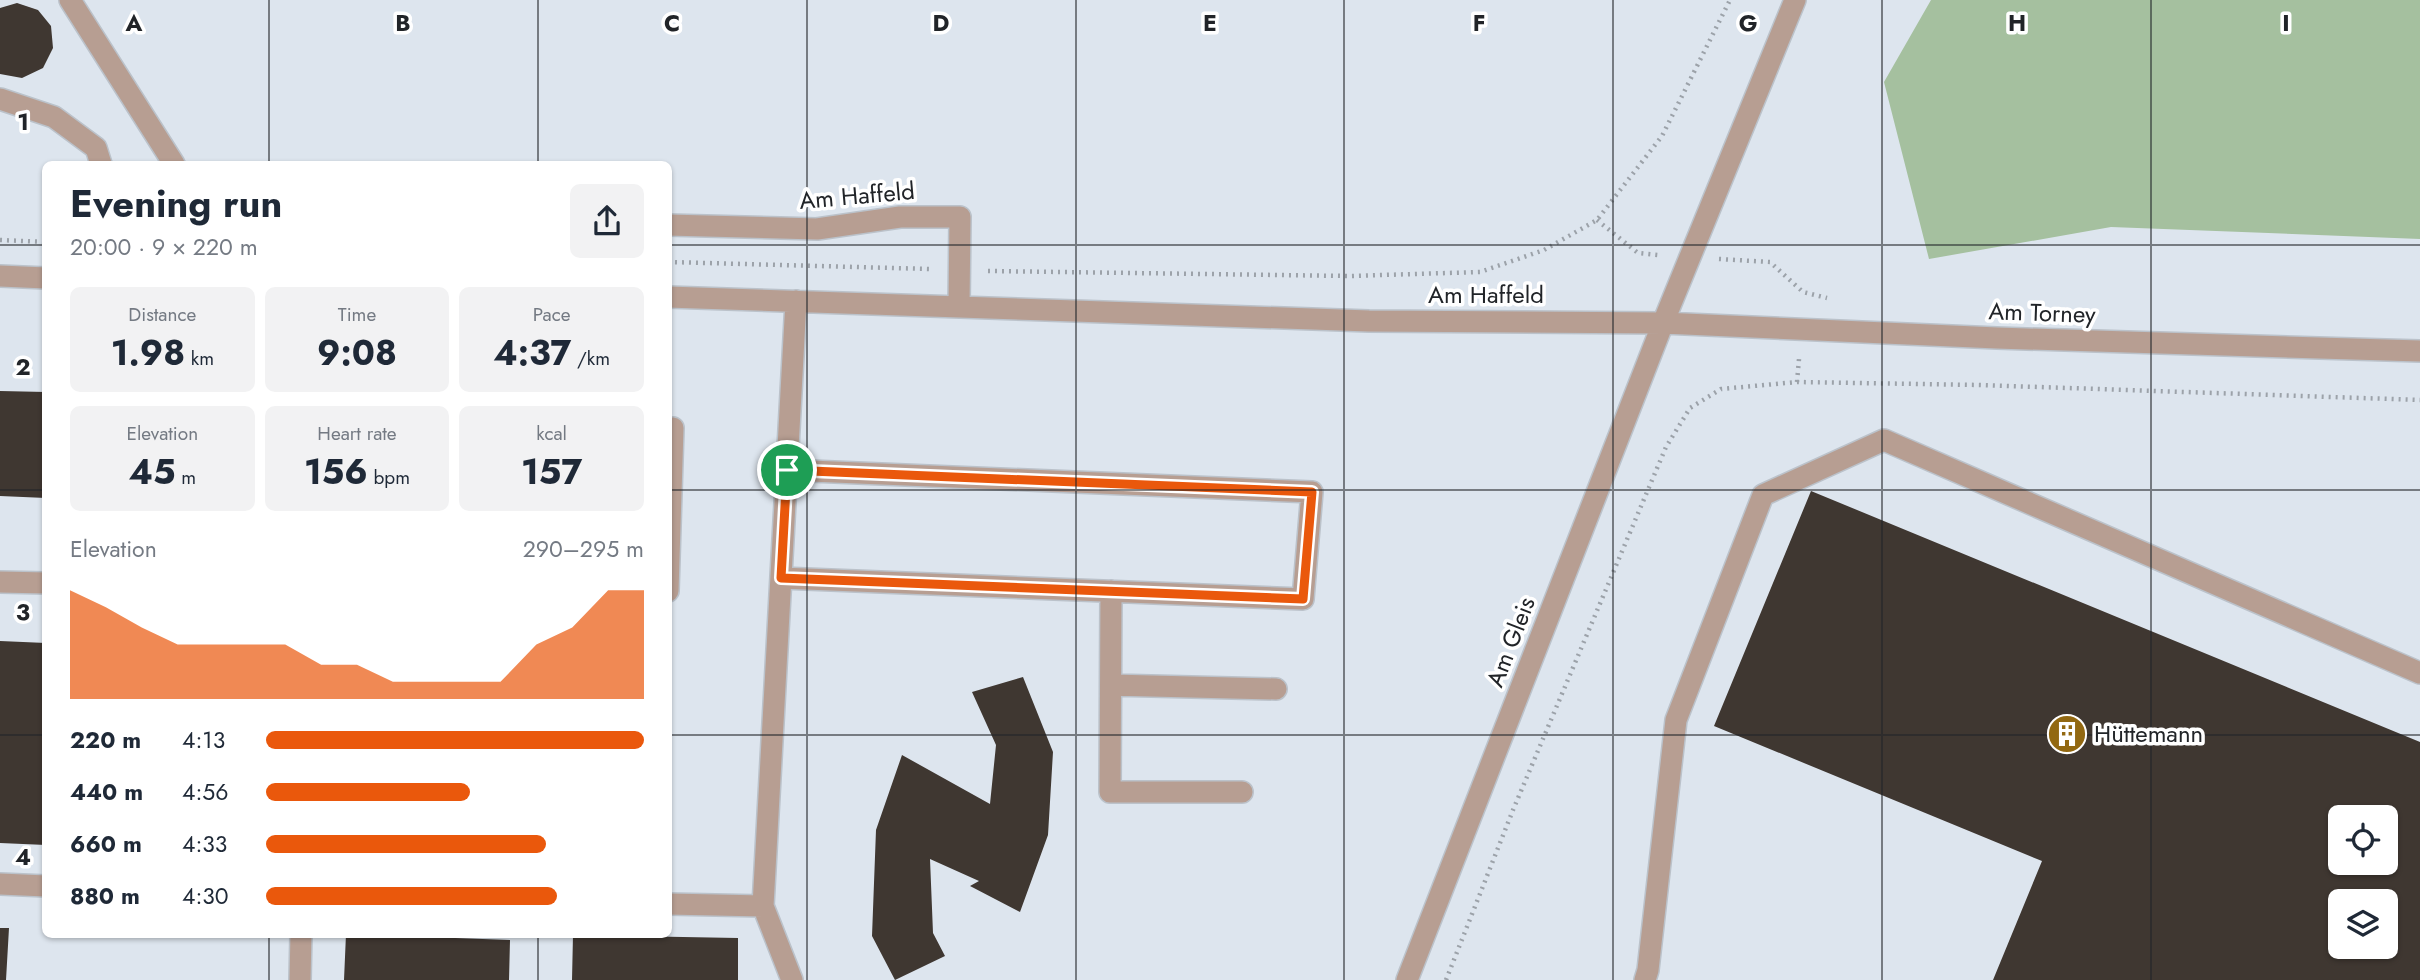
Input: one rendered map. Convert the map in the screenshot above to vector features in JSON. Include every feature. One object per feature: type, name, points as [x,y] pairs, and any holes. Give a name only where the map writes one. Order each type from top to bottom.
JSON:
[{"type":"street","points":[[70,0],[172,161]]},
{"type":"street","points":[[1663,323],[1795,0]]},
{"type":"street","points":[[0,99],[54,117],[96,148],[100,161]]},
{"type":"street","name":"Am Haffeld","points":[[672,225],[817,229],[900,217],[960,217],[959,307]]},
{"type":"street","points":[[0,276],[42,278]]},
{"type":"street","name":"Am Haffeld","points":[[672,298],[1369,321],[1663,323]]},
{"type":"street","points":[[792,980],[764,906],[796,302]]},
{"type":"street","name":"Am Torney","points":[[1663,323],[1997,338],[2420,351]]},
{"type":"street","name":"Am Gleis","points":[[1407,980],[1663,323]]},
{"type":"street","points":[[672,461],[673,428]]},
{"type":"street","points":[[1645,980],[1676,720],[1763,495],[1884,440],[2420,673]]},
{"type":"street","points":[[781,578],[1303,599],[1312,492],[787,470]]},
{"type":"street","points":[[0,582],[42,583]]},
{"type":"street","points":[[1111,591],[1110,792],[1242,792]]},
{"type":"street","points":[[1111,685],[1276,689]]},
{"type":"street","points":[[0,884],[42,886]]},
{"type":"street","points":[[672,904],[764,906]]},
{"type":"street","points":[[300,980],[302,938]]},
{"type":"path","points":[[672,262],[1350,276],[1480,272],[1544,250],[1597,220],[1662,136],[1730,0]]},
{"type":"path","points":[[0,240],[42,242]]},
{"type":"path","points":[[1446,980],[1513,810],[1666,447],[1690,408],[1721,390],[1797,382],[1980,385],[2420,400]]},
{"type":"green space","points":[[1931,0],[2420,0],[2420,239],[2111,227],[1929,259],[1884,82]]},
{"type":"building","points":[[17,3],[38,10],[51,26],[53,48],[43,68],[22,78],[0,74],[0,8]]},
{"type":"building","points":[[0,391],[42,392],[42,498],[0,496]]},
{"type":"building","name":"Hüttemann","points":[[1811,491],[2420,742],[2420,980],[1993,980],[2042,861],[1714,726]]},
{"type":"building","points":[[0,641],[42,643],[42,845],[0,843]]},
{"type":"building","points":[[1023,677],[1053,752],[1048,835],[1020,912],[970,886],[979,881],[930,859],[933,933],[945,956],[895,980],[872,936],[876,830],[902,755],[990,804],[996,745],[972,692]]},
{"type":"building","points":[[0,928],[9,928],[6,980],[0,980]]},
{"type":"building","points":[[346,938],[510,940],[509,980],[344,980]]},
{"type":"building","points":[[573,938],[738,938],[738,980],[572,980]]},
{"type":"place","name":"Hüttemann","points":[[2067,734]]},
{"type":"route","points":[[787,470],[1312,492],[1303,599],[781,578],[787,470]]}]
